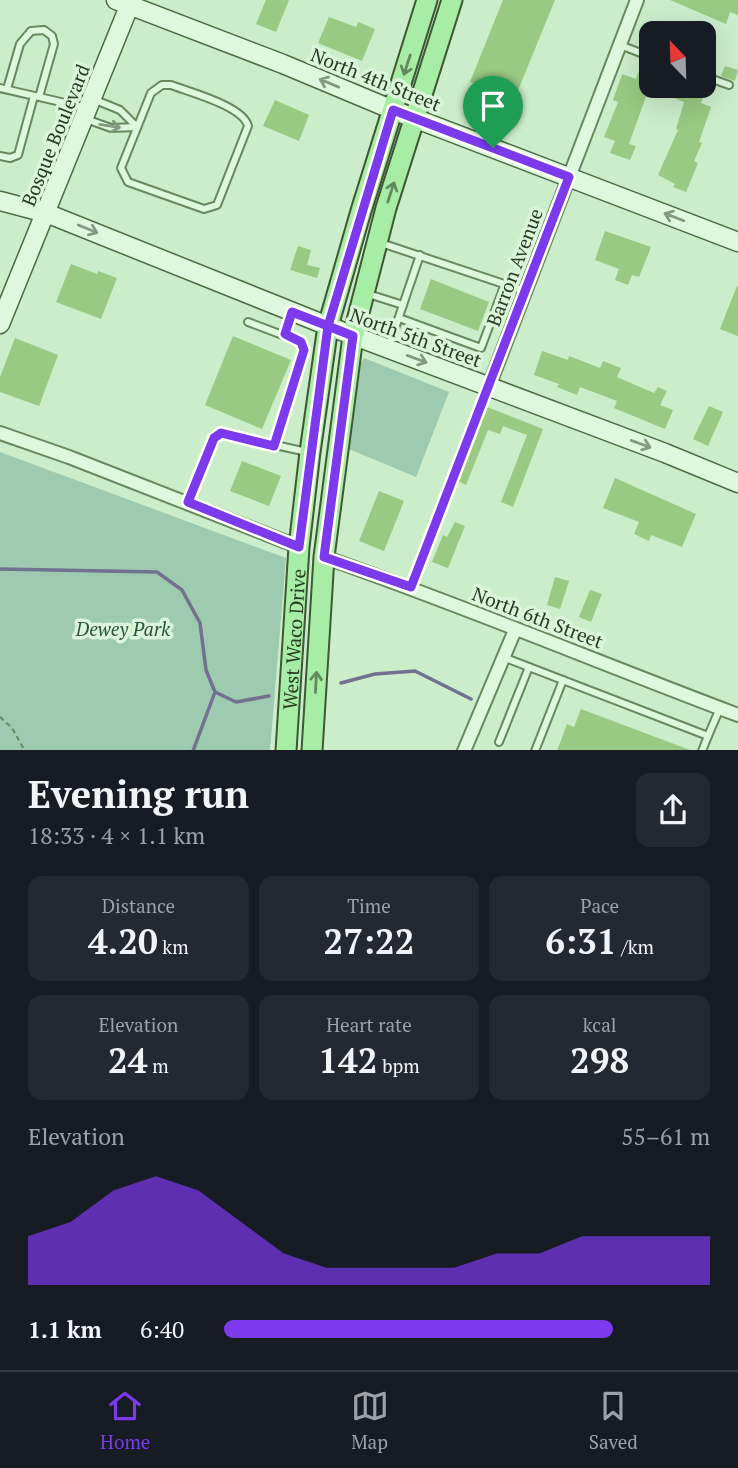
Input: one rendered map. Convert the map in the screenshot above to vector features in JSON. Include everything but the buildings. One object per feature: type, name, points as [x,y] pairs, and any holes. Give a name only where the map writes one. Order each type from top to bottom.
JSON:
[{"type":"main road","name":"West Waco Drive","points":[[286,750],[299,547],[328,326],[428,0]]},
{"type":"main road","name":"West Waco Drive","points":[[313,750],[324,557],[353,336],[377,241],[452,0]]},
{"type":"main road","name":"North 4th Street","points":[[126,1],[393,110],[738,242]]},
{"type":"main road","name":"Bosque Boulevard","points":[[0,324],[88,109],[126,1]]},
{"type":"main road","name":"North 5th Street","points":[[0,201],[46,213],[353,336],[738,483]]},
{"type":"street","name":"Barron Avenue","points":[[489,386],[637,0]]},
{"type":"street","points":[[0,433],[188,502],[299,547]]},
{"type":"street","name":"North 6th Street","points":[[324,557],[411,587],[515,630],[738,715]]},
{"type":"street","points":[[464,750],[515,630]]},
{"type":"lane","points":[[0,156],[10,158],[18,155],[36,96],[54,44],[52,36],[44,30],[31,31],[20,44],[3,89],[36,96],[88,109],[120,110],[137,127]]},
{"type":"lane","points":[[620,46],[639,53]]},
{"type":"lane","points":[[716,80],[729,85]]},
{"type":"lane","points":[[162,85],[171,85],[242,114],[248,126],[217,205],[204,209],[128,182],[121,168],[137,127],[151,93],[162,85]]},
{"type":"lane","points":[[88,109],[111,128],[137,127]]},
{"type":"lane","points":[[377,241],[525,291]]},
{"type":"lane","points":[[388,349],[420,256]]},
{"type":"lane","points":[[398,318],[481,348],[505,284]]},
{"type":"lane","points":[[363,293],[403,305]]},
{"type":"lane","points":[[285,334],[292,312]]},
{"type":"lane","points":[[248,322],[285,334],[301,342],[304,350],[274,446]]},
{"type":"lane","points":[[299,365],[322,370]]},
{"type":"lane","name":"Barron Avenue","points":[[411,587],[489,386]]},
{"type":"lane","points":[[188,502],[214,438],[221,433],[310,452]]},
{"type":"lane","points":[[503,657],[708,736]]},
{"type":"lane","points":[[499,742],[529,667]]},
{"type":"lane","points":[[535,750],[563,680]]},
{"type":"lane","points":[[702,750],[720,708]]},
{"type":"path","points":[[0,717],[12,728],[24,750]]},
{"type":"green space","points":[[364,358],[449,392],[416,477],[344,447],[357,362],[361,363]]},
{"type":"green space","name":"Dewey Park","points":[[0,452],[286,558],[270,750],[0,750]]},
{"type":"waterway","points":[[0,569],[157,572],[182,590],[200,623],[206,670],[215,692],[236,702],[269,696]]},
{"type":"waterway","points":[[341,683],[375,674],[415,671],[471,699]]},
{"type":"waterway","points":[[193,750],[215,692]]},
{"type":"route","points":[[493,148],[393,110],[328,326],[292,312],[285,334],[301,342],[304,350],[274,446],[221,433],[214,438],[188,502],[299,547],[328,326],[353,336],[324,557],[411,587],[569,177],[493,148]]}]
